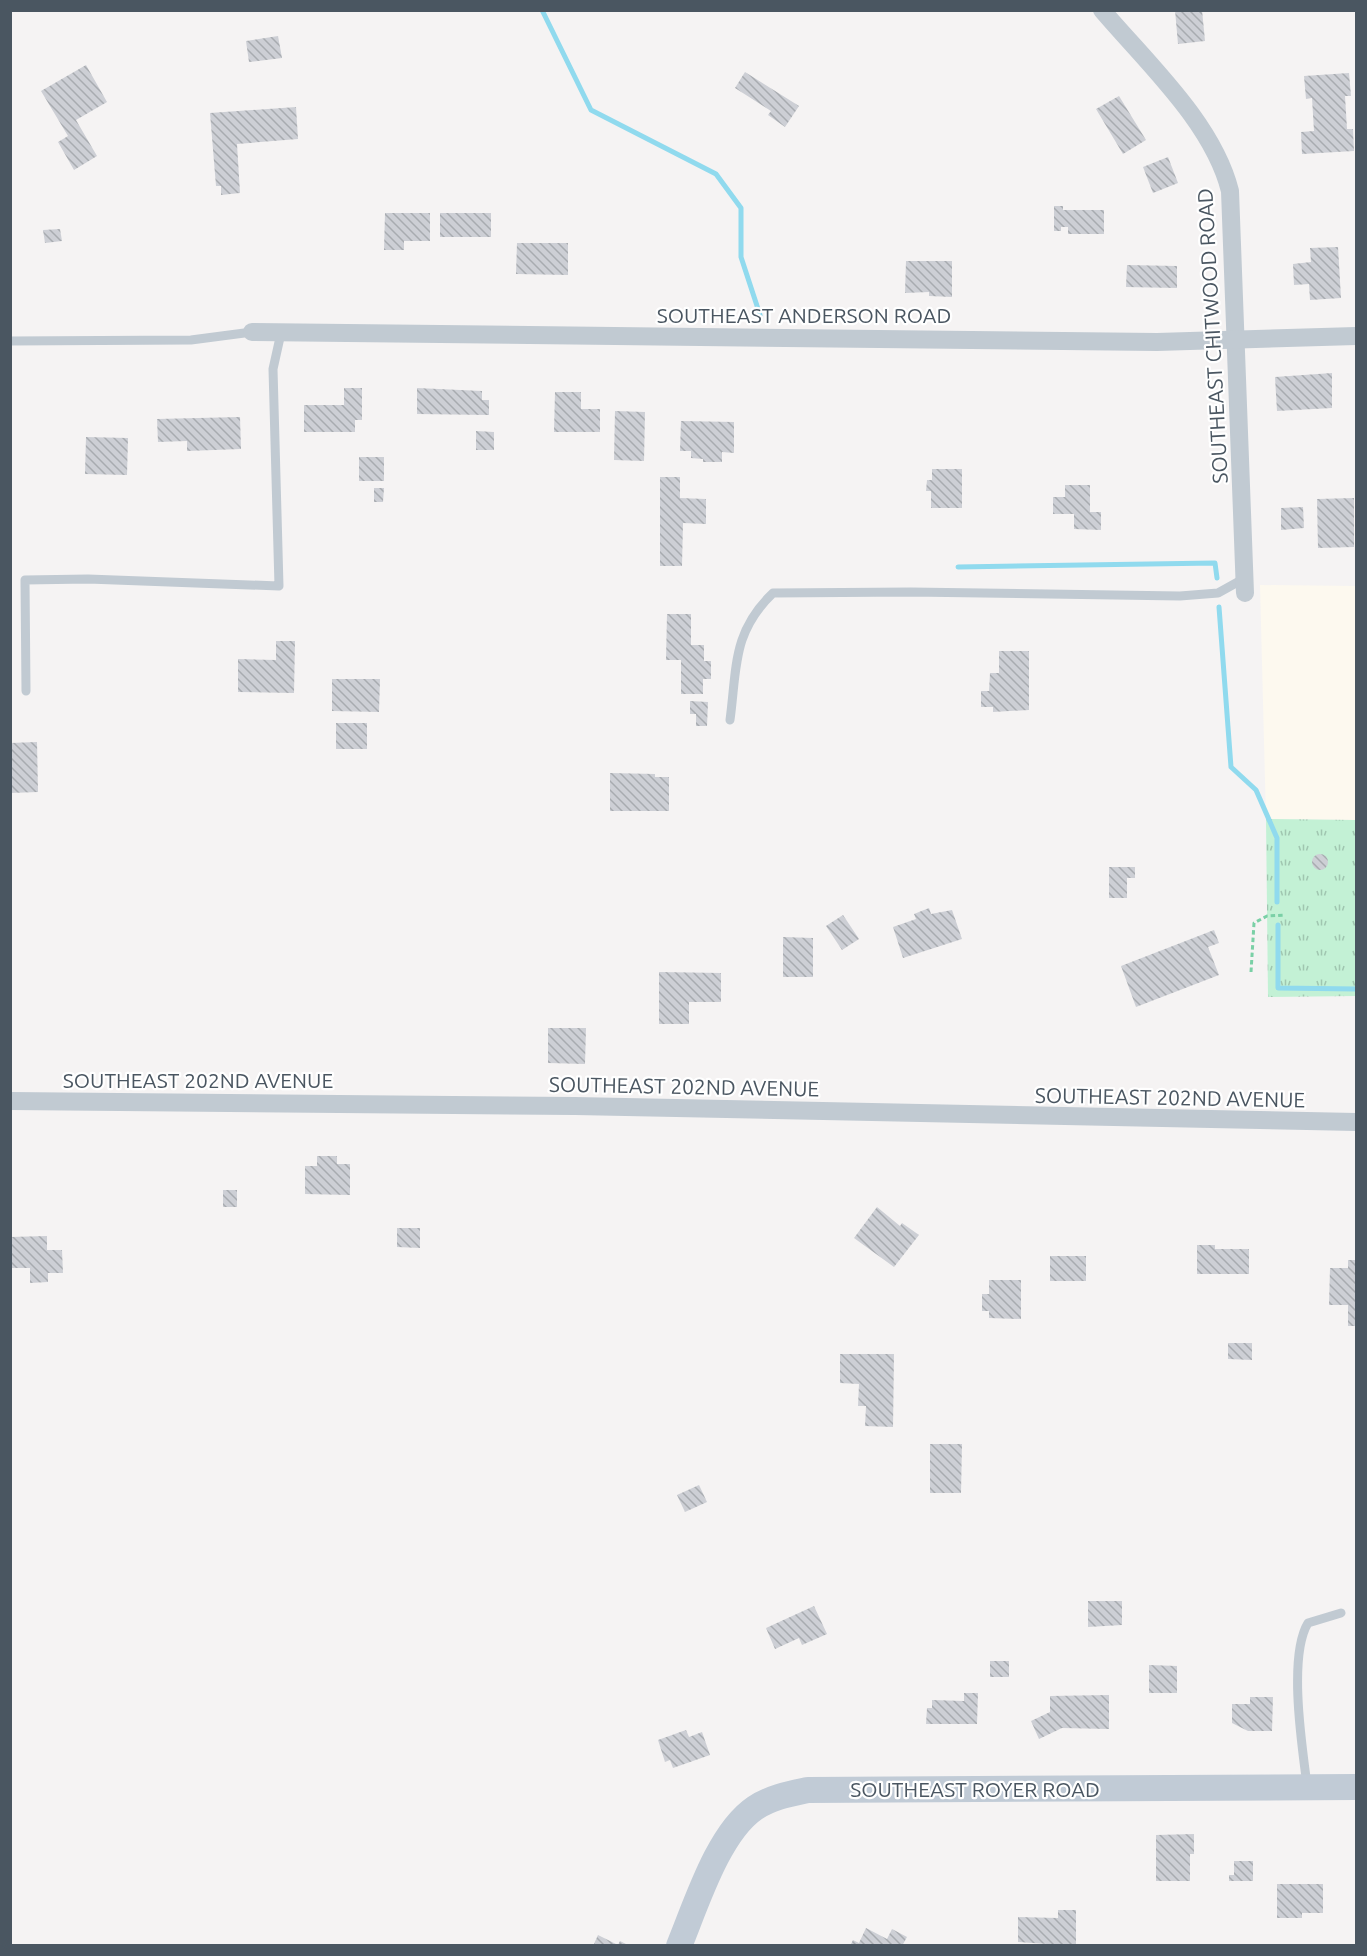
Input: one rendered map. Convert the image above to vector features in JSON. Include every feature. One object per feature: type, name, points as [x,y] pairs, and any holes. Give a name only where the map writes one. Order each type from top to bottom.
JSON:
[{"type":"street","name":"SOUTHEAST CHITWOOD ROAD","points":[[1102,10],[1184,107],[1221,161],[1230,191],[1245,586]]},
{"type":"street","name":"SOUTHEAST ANDERSON ROAD","points":[[252,332],[1236,340],[1356,336]]},
{"type":"street","name":"SOUTHEAST 202ND AVENUE","points":[[10,1101],[575,1106],[1356,1122]]},
{"type":"street","name":"SOUTHEAST ROYER ROAD","points":[[679,1946],[709,1875],[729,1837],[753,1809],[769,1800],[788,1794],[808,1790],[1356,1787]]},
{"type":"lane","points":[[10,341],[191,340],[252,332]]},
{"type":"lane","points":[[26,691],[25,580],[88,579],[279,586],[273,369],[281,333]]},
{"type":"lane","points":[[729,720],[742,633],[756,610],[774,593],[911,591],[1180,596],[1218,593],[1245,586]]},
{"type":"lane","points":[[1307,1787],[1299,1706],[1301,1635],[1308,1623],[1341,1613]]},
{"type":"path","points":[[1251,972],[1254,923],[1267,916],[1285,915]]},
{"type":"shaded area","points":[[1260,585],[1356,586],[1356,820],[1266,819]]},
{"type":"green space","points":[[1266,819],[1356,820],[1356,996],[1268,997]]},
{"type":"building","points":[[1175,10],[1202,10],[1205,41],[1178,44]]},
{"type":"building","points":[[278,36],[282,58],[249,62],[246,41]]},
{"type":"building","points":[[86,65],[107,102],[76,120],[97,156],[74,170],[58,142],[68,136],[41,91]]},
{"type":"building","points":[[745,72],[799,106],[785,127],[768,115],[771,111],[735,88]]},
{"type":"building","points":[[1349,73],[1351,96],[1345,96],[1347,129],[1353,129],[1354,151],[1302,154],[1301,132],[1314,131],[1312,98],[1306,99],[1304,76]]},
{"type":"building","points":[[1119,96],[1146,140],[1123,154],[1096,109]]},
{"type":"building","points":[[296,107],[298,139],[237,144],[240,193],[221,195],[221,186],[216,186],[210,113]]},
{"type":"building","points":[[1168,157],[1178,183],[1153,193],[1143,167]]},
{"type":"building","points":[[1054,206],[1063,206],[1063,210],[1104,210],[1104,234],[1068,234],[1068,227],[1061,227],[1061,231],[1054,231]]},
{"type":"building","points":[[385,213],[430,213],[430,241],[404,241],[404,250],[384,250]]},
{"type":"building","points":[[440,213],[491,213],[491,237],[440,237]]},
{"type":"building","points":[[60,229],[62,241],[45,243],[43,230]]},
{"type":"building","points":[[517,243],[568,243],[568,275],[516,274]]},
{"type":"building","points":[[1338,247],[1341,298],[1310,300],[1309,284],[1294,285],[1293,264],[1311,262],[1310,248]]},
{"type":"building","points":[[906,261],[952,261],[952,297],[929,296],[929,292],[905,293]]},
{"type":"building","points":[[1127,265],[1177,266],[1177,288],[1126,287]]},
{"type":"building","points":[[1332,373],[1332,408],[1277,411],[1275,377]]},
{"type":"building","points":[[344,388],[362,388],[362,420],[355,420],[355,432],[304,432],[304,405],[344,405]]},
{"type":"building","points":[[417,388],[482,391],[482,400],[489,400],[489,415],[417,414]]},
{"type":"building","points":[[555,392],[581,392],[581,409],[600,409],[600,432],[554,432]]},
{"type":"building","points":[[615,411],[645,412],[644,461],[614,460]]},
{"type":"building","points":[[240,417],[241,449],[187,451],[187,441],[158,442],[157,419]]},
{"type":"building","points":[[681,421],[734,422],[734,453],[722,452],[722,462],[703,462],[703,459],[691,458],[691,451],[680,451]]},
{"type":"building","points":[[476,431],[494,432],[494,450],[476,450]]},
{"type":"building","points":[[86,437],[128,438],[127,475],[85,474]]},
{"type":"building","points":[[359,457],[384,457],[384,481],[359,481]]},
{"type":"building","points":[[932,469],[962,469],[962,508],[931,508],[931,491],[926,491],[927,480],[932,480]]},
{"type":"building","points":[[660,477],[680,477],[680,498],[706,499],[706,524],[683,523],[682,566],[660,566]]},
{"type":"building","points":[[1065,485],[1090,485],[1090,512],[1101,512],[1101,530],[1074,529],[1074,514],[1053,514],[1053,497],[1065,497]]},
{"type":"building","points":[[374,488],[384,488],[383,502],[374,502]]},
{"type":"building","points":[[1354,498],[1354,547],[1318,548],[1317,499]]},
{"type":"building","points":[[1303,507],[1304,528],[1281,530],[1281,508]]},
{"type":"building","points":[[667,614],[691,614],[691,645],[704,645],[704,661],[711,661],[711,679],[703,679],[703,694],[681,694],[681,660],[666,660]]},
{"type":"building","points":[[276,641],[295,641],[294,693],[238,692],[238,659],[276,660]]},
{"type":"building","points":[[999,651],[1029,651],[1029,710],[993,712],[993,707],[981,707],[981,691],[989,691],[990,673],[999,673]]},
{"type":"building","points":[[332,679],[380,679],[379,712],[332,711]]},
{"type":"building","points":[[690,701],[708,702],[707,726],[696,726],[696,714],[690,714]]},
{"type":"building","points":[[336,723],[367,723],[367,749],[336,749]]},
{"type":"building","points":[[37,742],[38,792],[10,793],[10,743]]},
{"type":"building","points":[[610,773],[655,774],[655,777],[669,777],[669,811],[610,811]]},
{"type":"building","points":[[1317,854],[1323,854],[1328,862],[1326,868],[1317,870],[1312,865],[1312,859]]},
{"type":"building","points":[[1109,867],[1135,867],[1135,878],[1127,878],[1127,898],[1109,898]]},
{"type":"building","points":[[929,908],[931,914],[952,910],[962,939],[903,958],[893,927],[916,919],[914,914]]},
{"type":"building","points":[[843,915],[859,939],[842,950],[826,926]]},
{"type":"building","points":[[1214,930],[1219,943],[1208,947],[1219,975],[1136,1007],[1121,966]]},
{"type":"building","points":[[783,937],[813,938],[813,977],[783,977]]},
{"type":"building","points":[[659,972],[721,973],[721,1002],[689,1002],[689,1024],[659,1024]]},
{"type":"building","points":[[548,1028],[586,1028],[585,1064],[548,1063]]},
{"type":"building","points":[[317,1156],[337,1156],[337,1164],[350,1164],[350,1195],[305,1194],[305,1166],[317,1166]]},
{"type":"building","points":[[223,1190],[237,1190],[237,1207],[223,1207]]},
{"type":"building","points":[[877,1207],[900,1226],[902,1223],[919,1235],[894,1267],[854,1238]]},
{"type":"building","points":[[397,1228],[420,1228],[420,1248],[397,1247]]},
{"type":"building","points":[[47,1236],[47,1250],[62,1250],[63,1273],[48,1273],[48,1282],[30,1283],[30,1268],[10,1268],[10,1237]]},
{"type":"building","points":[[1197,1245],[1215,1245],[1215,1249],[1249,1249],[1249,1274],[1197,1274]]},
{"type":"building","points":[[1050,1256],[1086,1256],[1086,1281],[1050,1281]]},
{"type":"building","points":[[1348,1260],[1356,1260],[1356,1326],[1348,1326],[1348,1305],[1329,1305],[1330,1268],[1348,1268]]},
{"type":"building","points":[[989,1280],[1021,1280],[1021,1319],[989,1318],[989,1311],[982,1311],[982,1294],[989,1294]]},
{"type":"building","points":[[1228,1343],[1252,1343],[1252,1360],[1228,1359]]},
{"type":"building","points":[[840,1354],[894,1354],[893,1427],[865,1426],[866,1406],[858,1406],[859,1384],[840,1383]]},
{"type":"building","points":[[930,1444],[962,1444],[961,1493],[930,1493]]},
{"type":"building","points":[[699,1485],[707,1502],[685,1512],[677,1495]]},
{"type":"building","points":[[1088,1601],[1122,1601],[1122,1625],[1088,1627]]},
{"type":"building","points":[[814,1606],[827,1634],[802,1645],[799,1638],[775,1649],[766,1628]]},
{"type":"building","points":[[990,1661],[1009,1661],[1009,1677],[990,1677]]},
{"type":"building","points":[[1149,1665],[1177,1666],[1177,1693],[1149,1693]]},
{"type":"building","points":[[964,1693],[978,1693],[977,1724],[926,1724],[927,1708],[932,1708],[932,1700],[964,1701]]},
{"type":"building","points":[[1109,1695],[1109,1729],[1062,1728],[1039,1739],[1031,1721],[1050,1712],[1050,1696]]},
{"type":"building","points":[[1250,1697],[1273,1697],[1272,1731],[1248,1731],[1232,1723],[1232,1704],[1250,1704]]},
{"type":"building","points":[[686,1730],[689,1737],[702,1732],[710,1755],[673,1768],[670,1760],[665,1762],[658,1740]]},
{"type":"building","points":[[1194,1834],[1194,1854],[1190,1854],[1190,1881],[1156,1881],[1156,1835]]},
{"type":"building","points":[[1234,1861],[1253,1861],[1253,1881],[1229,1881],[1229,1875],[1234,1875]]},
{"type":"building","points":[[1277,1884],[1323,1884],[1323,1913],[1302,1913],[1302,1918],[1277,1918]]},
{"type":"building","points":[[1058,1910],[1076,1910],[1076,1946],[1018,1942],[1018,1917],[1058,1918]]},
{"type":"building","points":[[866,1928],[887,1939],[892,1929],[907,1937],[902,1946],[850,1946],[853,1940],[859,1943]]},
{"type":"building","points":[[598,1935],[618,1945],[620,1941],[630,1946],[593,1946]]},
{"type":"waterway","points":[[542,10],[591,110],[716,174],[741,208],[741,257],[760,315]]},
{"type":"waterway","points":[[958,567],[1215,563],[1217,578]]},
{"type":"waterway","points":[[1219,607],[1231,767],[1256,790],[1277,838],[1277,902]]},
{"type":"waterway","points":[[1278,925],[1278,988],[1356,989]]}]
